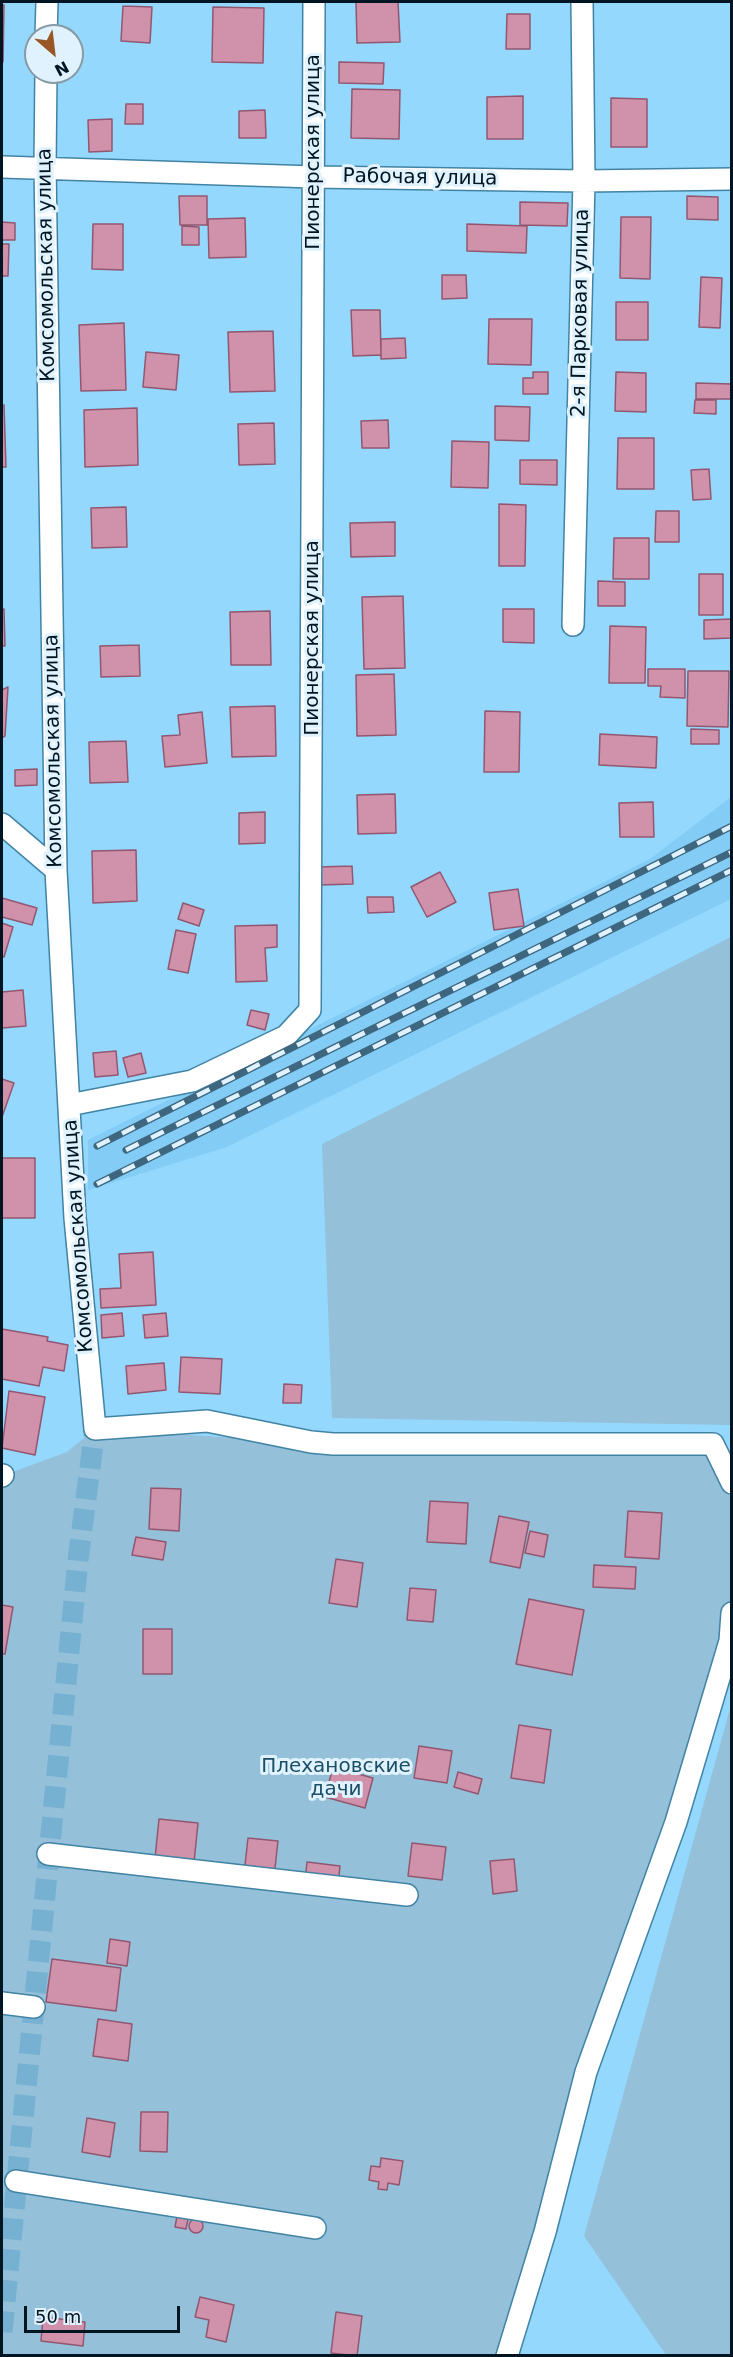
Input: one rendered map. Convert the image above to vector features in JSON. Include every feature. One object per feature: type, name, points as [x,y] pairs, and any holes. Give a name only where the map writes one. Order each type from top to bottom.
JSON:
[{"type":"street","points":[[46,24],[47,2]]},
{"type":"street","name":"Пионерская улица","points":[[69,1105],[192,1081],[286,1036],[310,1010],[314,2]]},
{"type":"street","name":"2-я Парковая улица","points":[[573,626],[584,181],[582,2]]},
{"type":"street","name":"Комсомольская улица","points":[[46,84],[45,166],[56,870],[75,1218],[95,1429],[207,1421],[311,1442],[333,1444],[713,1444],[732,1483]]},
{"type":"street","name":"Рабочая улица","points":[[2,167],[45,166],[314,177],[584,181],[732,179]]},
{"type":"street","points":[[2,824],[56,870]]},
{"type":"street","points":[[507,2355],[545,2232],[586,2072],[679,1811],[730,1641],[732,1613]]},
{"type":"street","points":[[48,1854],[407,1895]]},
{"type":"street","points":[[2,2003],[34,2007]]},
{"type":"street","points":[[16,2181],[315,2228]]},
{"type":"shaded area","points":[[731,797],[731,899],[227,1147],[88,1190],[88,1140],[650,859]]},
{"type":"green space","points":[[731,937],[731,1425],[332,1418],[322,1144]]},
{"type":"green space","name":"Плехановские дачи","points":[[95,1429],[333,1444],[713,1444],[731,1483],[732,1613],[586,2072],[518,2355],[2,2355],[2,1476],[67,1452]]},
{"type":"green space","points":[[731,1705],[731,2355],[666,2355],[584,2236]]},
{"type":"building","points":[[356,2],[398,2],[400,42],[357,43]]},
{"type":"building","points":[[2,5],[4,5],[3,62],[2,62]]},
{"type":"building","points":[[123,6],[152,7],[150,43],[121,41]]},
{"type":"building","points":[[213,7],[264,8],[263,63],[212,62]]},
{"type":"building","points":[[507,14],[530,14],[530,49],[506,49]]},
{"type":"building","points":[[339,62],[384,63],[383,84],[339,83]]},
{"type":"building","points":[[352,89],[400,90],[399,139],[351,138]]},
{"type":"building","points":[[523,96],[523,139],[487,139],[487,97]]},
{"type":"building","points":[[611,98],[647,99],[647,147],[611,147]]},
{"type":"building","points":[[126,104],[143,104],[143,124],[125,124]]},
{"type":"building","points":[[265,110],[266,138],[239,138],[239,111]]},
{"type":"building","points":[[112,119],[112,151],[89,152],[88,120]]},
{"type":"building","points":[[179,196],[207,196],[207,225],[180,225]]},
{"type":"building","points":[[687,196],[718,197],[718,220],[687,219]]},
{"type":"building","points":[[520,202],[568,203],[567,226],[520,225]]},
{"type":"building","points":[[621,217],[651,217],[650,279],[620,278]]},
{"type":"building","points":[[245,218],[246,257],[209,258],[208,219]]},
{"type":"building","points":[[2,222],[15,223],[15,240],[2,240]]},
{"type":"building","points":[[93,224],[123,224],[123,270],[92,269]]},
{"type":"building","points":[[467,224],[527,226],[526,253],[467,251]]},
{"type":"building","points":[[182,226],[199,227],[199,245],[182,245]]},
{"type":"building","points":[[2,244],[9,244],[8,276],[2,276]]},
{"type":"building","points":[[442,275],[466,275],[467,298],[442,299]]},
{"type":"building","points":[[701,277],[722,278],[720,328],[699,327]]},
{"type":"building","points":[[616,302],[648,302],[648,340],[616,340]]},
{"type":"building","points":[[351,310],[380,310],[381,355],[353,356]]},
{"type":"building","points":[[489,319],[532,319],[531,365],[488,364]]},
{"type":"building","points":[[124,323],[126,390],[81,391],[79,325]]},
{"type":"building","points":[[273,331],[275,391],[230,392],[228,332]]},
{"type":"building","points":[[405,338],[406,358],[381,359],[381,339]]},
{"type":"building","points":[[146,352],[179,355],[176,390],[143,387]]},
{"type":"building","points":[[533,372],[548,372],[548,394],[523,394],[523,378],[533,378]]},
{"type":"building","points":[[616,372],[646,373],[646,412],[615,411]]},
{"type":"building","points":[[696,383],[732,384],[732,399],[696,399]]},
{"type":"building","points":[[695,400],[716,400],[716,414],[694,413]]},
{"type":"building","points":[[2,405],[4,405],[6,467],[2,467]]},
{"type":"building","points":[[495,406],[530,407],[529,441],[495,440]]},
{"type":"building","points":[[137,408],[138,465],[85,467],[84,410]]},
{"type":"building","points":[[388,420],[389,448],[362,448],[361,421]]},
{"type":"building","points":[[274,423],[275,464],[239,465],[238,424]]},
{"type":"building","points":[[618,438],[654,438],[654,489],[617,489]]},
{"type":"building","points":[[452,441],[489,442],[488,488],[451,487]]},
{"type":"building","points":[[520,460],[557,460],[557,485],[520,484]]},
{"type":"building","points":[[709,469],[711,499],[693,500],[691,470]]},
{"type":"building","points":[[499,504],[526,505],[525,566],[499,566]]},
{"type":"building","points":[[126,507],[127,547],[92,548],[91,508]]},
{"type":"building","points":[[656,511],[679,511],[679,542],[655,542]]},
{"type":"building","points":[[395,522],[395,556],[351,557],[350,523]]},
{"type":"building","points":[[614,538],[649,538],[649,579],[613,579]]},
{"type":"building","points":[[699,574],[723,574],[723,615],[699,615]]},
{"type":"building","points":[[598,581],[625,582],[625,606],[598,606]]},
{"type":"building","points":[[403,596],[405,668],[364,669],[362,597]]},
{"type":"building","points":[[2,609],[4,609],[5,646],[2,646]]},
{"type":"building","points":[[503,609],[534,609],[534,643],[503,642]]},
{"type":"building","points":[[270,611],[271,665],[231,665],[230,612]]},
{"type":"building","points":[[732,619],[732,638],[704,639],[704,620]]},
{"type":"building","points":[[610,626],[646,627],[645,683],[609,683]]},
{"type":"building","points":[[139,645],[140,676],[101,677],[100,646]]},
{"type":"building","points":[[648,669],[685,669],[685,698],[660,697],[661,686],[648,686]]},
{"type":"building","points":[[688,671],[729,671],[728,727],[687,726]]},
{"type":"building","points":[[394,674],[396,735],[357,736],[356,675]]},
{"type":"building","points":[[8,687],[5,736],[2,738],[2,690]]},
{"type":"building","points":[[275,706],[276,756],[232,757],[230,707]]},
{"type":"building","points":[[485,711],[520,712],[519,772],[484,772]]},
{"type":"building","points":[[202,712],[207,763],[165,767],[162,736],[180,735],[178,715]]},
{"type":"building","points":[[691,729],[719,730],[719,744],[691,744]]},
{"type":"building","points":[[600,734],[657,737],[656,768],[599,765]]},
{"type":"building","points":[[126,741],[128,782],[90,783],[89,742]]},
{"type":"building","points":[[37,769],[37,785],[15,786],[15,770]]},
{"type":"building","points":[[395,794],[396,833],[358,834],[357,795]]},
{"type":"building","points":[[653,802],[654,837],[620,837],[619,803]]},
{"type":"building","points":[[265,812],[265,843],[239,844],[239,813]]},
{"type":"building","points":[[136,850],[137,901],[93,903],[92,851]]},
{"type":"building","points":[[352,866],[353,884],[319,885],[318,867]]},
{"type":"building","points":[[440,872],[456,902],[427,917],[411,887]]},
{"type":"building","points":[[518,889],[524,926],[494,930],[489,893]]},
{"type":"building","points":[[367,897],[393,897],[394,912],[368,913]]},
{"type":"building","points":[[2,898],[37,908],[32,925],[2,917]]},
{"type":"building","points":[[183,903],[204,910],[199,926],[178,919]]},
{"type":"building","points":[[2,923],[13,927],[4,957],[2,956]]},
{"type":"building","points":[[277,925],[277,947],[265,948],[267,981],[236,982],[235,926]]},
{"type":"building","points":[[176,930],[196,934],[188,973],[168,969]]},
{"type":"building","points":[[23,990],[26,1026],[2,1028],[2,992]]},
{"type":"building","points":[[251,1010],[269,1014],[265,1030],[247,1025]]},
{"type":"building","points":[[116,1051],[118,1075],[95,1077],[93,1053]]},
{"type":"building","points":[[141,1053],[146,1073],[128,1077],[123,1058]]},
{"type":"building","points":[[2,1079],[14,1083],[2,1117]]},
{"type":"building","points":[[2,1158],[35,1158],[35,1218],[2,1218]]},
{"type":"building","points":[[153,1252],[156,1305],[101,1308],[100,1289],[121,1288],[119,1254]]},
{"type":"building","points":[[122,1313],[124,1336],[102,1338],[101,1315]]},
{"type":"building","points":[[166,1313],[168,1336],[145,1338],[143,1315]]},
{"type":"building","points":[[2,1329],[48,1337],[47,1341],[68,1345],[64,1371],[43,1367],[39,1386],[2,1379]]},
{"type":"building","points":[[181,1357],[222,1359],[220,1394],[179,1392]]},
{"type":"building","points":[[164,1363],[166,1390],[128,1394],[126,1366]]},
{"type":"building","points":[[284,1384],[302,1385],[301,1403],[283,1403]]},
{"type":"building","points":[[9,1391],[45,1397],[35,1455],[2,1448]]},
{"type":"building","points":[[151,1488],[181,1489],[179,1531],[149,1529]]},
{"type":"building","points":[[430,1501],[468,1503],[466,1544],[427,1542]]},
{"type":"building","points":[[628,1511],[662,1513],[659,1559],[625,1557]]},
{"type":"building","points":[[499,1516],[529,1522],[520,1568],[490,1562]]},
{"type":"building","points":[[530,1531],[548,1535],[544,1557],[525,1553]]},
{"type":"building","points":[[136,1537],[166,1542],[163,1560],[132,1555]]},
{"type":"building","points":[[336,1559],[363,1563],[357,1607],[329,1603]]},
{"type":"building","points":[[594,1565],[636,1567],[635,1589],[593,1587]]},
{"type":"building","points":[[410,1588],[436,1590],[433,1622],[407,1620]]},
{"type":"building","points":[[529,1599],[584,1610],[572,1675],[516,1664]]},
{"type":"building","points":[[2,1605],[13,1607],[5,1654],[2,1654]]},
{"type":"building","points":[[143,1629],[172,1629],[172,1674],[143,1674]]},
{"type":"building","points":[[519,1725],[551,1730],[544,1783],[511,1778]]},
{"type":"building","points":[[419,1746],[452,1751],[447,1783],[414,1778]]},
{"type":"building","points":[[333,1767],[373,1778],[365,1808],[325,1797]]},
{"type":"building","points":[[458,1772],[482,1779],[478,1794],[454,1787]]},
{"type":"building","points":[[159,1819],[198,1823],[193,1872],[154,1868]]},
{"type":"building","points":[[248,1838],[278,1841],[273,1886],[243,1883]]},
{"type":"building","points":[[412,1843],[446,1847],[442,1880],[408,1876]]},
{"type":"building","points":[[514,1859],[517,1891],[493,1894],[490,1861]]},
{"type":"building","points":[[307,1862],[340,1866],[338,1885],[305,1881]]},
{"type":"building","points":[[110,1939],[130,1942],[127,1966],[107,1963]]},
{"type":"building","points":[[52,1959],[121,1968],[116,2011],[46,2002]]},
{"type":"building","points":[[98,2019],[132,2024],[128,2061],[93,2056]]},
{"type":"building","points":[[141,2112],[168,2112],[167,2152],[140,2151]]},
{"type":"building","points":[[87,2118],[115,2123],[110,2157],[82,2152]]},
{"type":"building","points":[[381,2158],[403,2161],[399,2185],[388,2183],[387,2190],[378,2189],[379,2182],[369,2180],[371,2166],[380,2167]]},
{"type":"building","points":[[177,2216],[188,2219],[186,2229],[175,2227]]},
{"type":"building","points":[[196,2219],[201,2221],[203,2226],[201,2231],[196,2233],[191,2231],[189,2226],[191,2221]]},
{"type":"building","points":[[200,2297],[234,2305],[226,2342],[206,2337],[209,2320],[195,2317]]},
{"type":"building","points":[[336,2312],[362,2316],[357,2356],[331,2353]]},
{"type":"building","points":[[43,2317],[85,2322],[83,2346],[41,2341]]},
{"type":"tunnel","points":[[2,2332],[78,1560],[95,1429]]},
{"type":"railway","points":[[97,1146],[732,826]]},
{"type":"railway","points":[[126,1150],[732,852]]},
{"type":"railway","points":[[97,1184],[732,870]]}]
